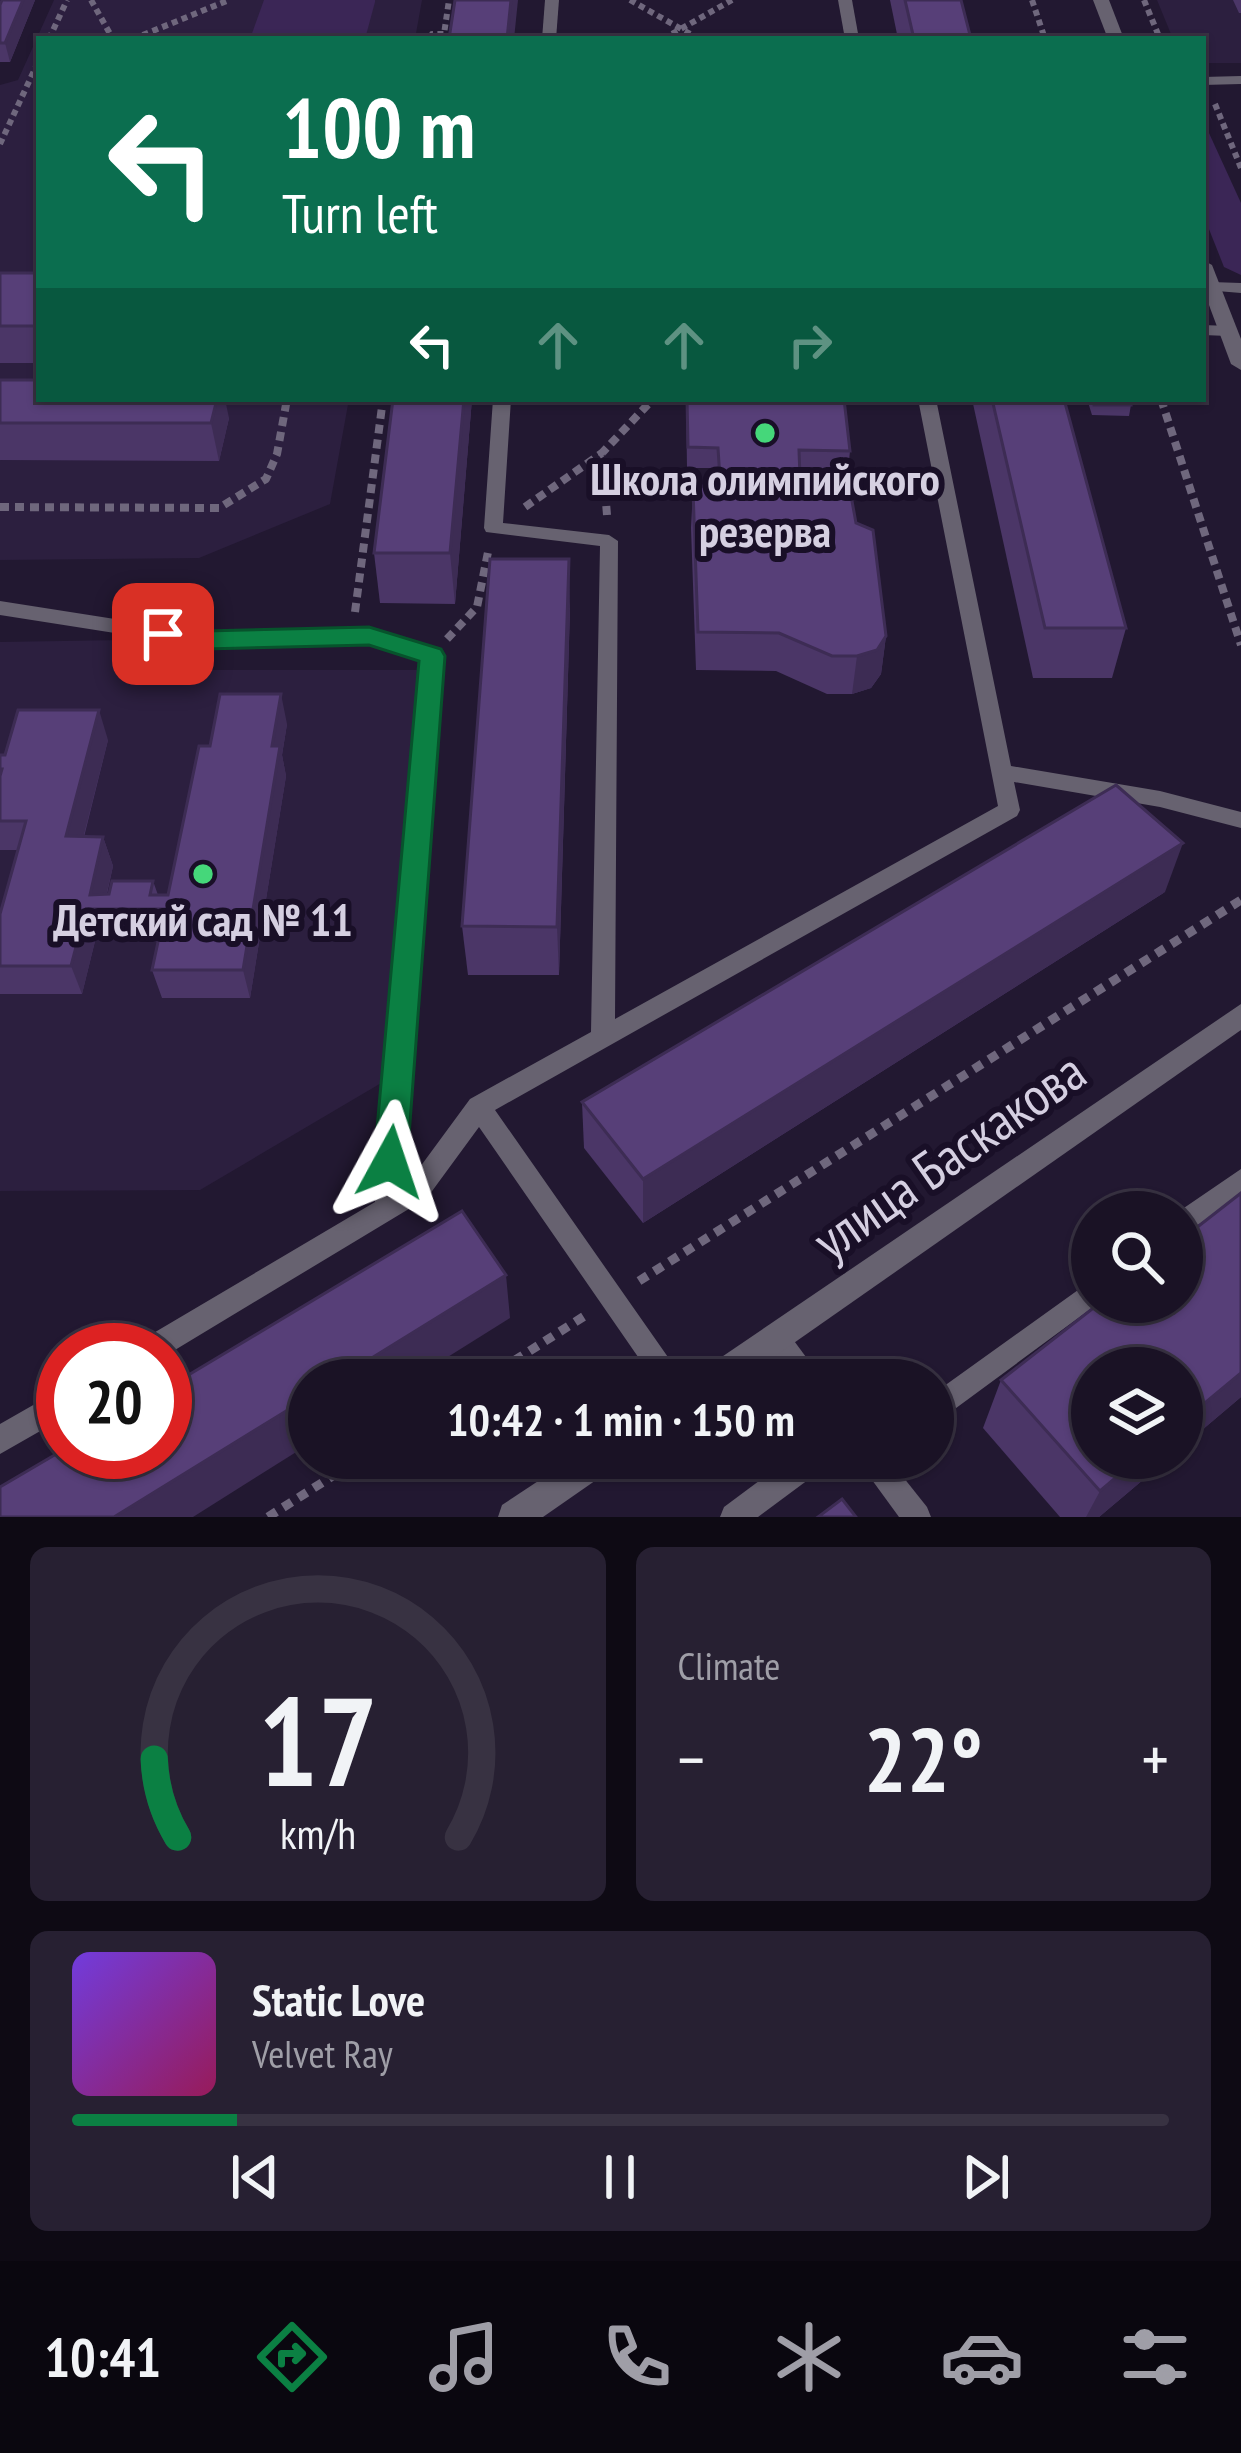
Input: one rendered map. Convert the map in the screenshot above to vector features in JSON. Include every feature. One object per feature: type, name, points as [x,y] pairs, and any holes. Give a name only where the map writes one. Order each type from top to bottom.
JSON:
[{"type":"street","points":[[1101,0],[1115,36]]},
{"type":"street","points":[[1206,273],[1241,364]]},
{"type":"street","name":"улица Баскакова","points":[[746,1359],[1241,1016]]},
{"type":"street","points":[[514,1517],[570,1479]]},
{"type":"lane","points":[[549,36],[553,0]]},
{"type":"lane","points":[[845,0],[851,36]]},
{"type":"lane","points":[[1206,81],[1241,80]]},
{"type":"lane","points":[[1211,287],[1241,288]]},
{"type":"lane","points":[[1206,331],[1228,331]]},
{"type":"lane","points":[[502,402],[494,528],[609,541],[602,1038]]},
{"type":"lane","points":[[192,1325],[418,1190],[479,1107],[1009,810],[928,402]]},
{"type":"lane","points":[[0,608],[204,640],[369,636],[432,656],[387,1208]]},
{"type":"lane","points":[[1001,772],[1160,800],[1241,820]]},
{"type":"lane","points":[[479,1107],[655,1359]]},
{"type":"lane","points":[[1203,1208],[1241,1180]]},
{"type":"lane","points":[[954,1395],[1071,1308]]},
{"type":"lane","points":[[776,1339],[792,1359]]},
{"type":"lane","points":[[0,1440],[36,1418]]},
{"type":"lane","points":[[734,1517],[786,1479]]},
{"type":"lane","points":[[887,1479],[917,1517]]},
{"type":"path","points":[[50,36],[67,0]]},
{"type":"path","points":[[91,0],[111,36]]},
{"type":"path","points":[[140,36],[229,0]]},
{"type":"path","points":[[432,36],[444,34],[449,0]]},
{"type":"path","points":[[630,0],[694,36]]},
{"type":"path","points":[[668,36],[732,0]]},
{"type":"path","points":[[1032,0],[1044,36]]},
{"type":"path","points":[[1144,0],[1159,36]]},
{"type":"path","points":[[0,145],[36,69]]},
{"type":"path","points":[[1206,86],[1241,168]]},
{"type":"path","points":[[0,507],[219,508],[249,497],[271,478],[286,402]]},
{"type":"path","points":[[352,637],[383,402]]},
{"type":"path","points":[[609,541],[602,453],[650,402]]},
{"type":"path","points":[[1162,402],[1241,645]]},
{"type":"path","points":[[517,1359],[1241,900]]},
{"type":"path","points":[[268,1517],[328,1479]]},
{"type":"shaded area","points":[[54,0],[422,0],[416,36],[38,36]]},
{"type":"shaded area","points":[[264,0],[375,0],[366,36],[251,36]]},
{"type":"shaded area","points":[[1157,0],[1241,0],[1241,63],[1206,63],[1206,36],[1172,36]]},
{"type":"shaded area","points":[[36,40],[36,402],[348,402],[330,504],[199,558],[0,560],[0,85],[18,80]]},
{"type":"shaded area","points":[[1206,127],[1241,203],[1241,275],[1224,267],[1206,222]]},
{"type":"shaded area","name":"Детский сад № 11","points":[[124,640],[187,670],[423,670],[388,1079],[200,1190],[0,1191],[0,642]]},
{"type":"building","points":[[2,0],[23,0],[5,43],[0,43]]},
{"type":"building","points":[[455,0],[511,0],[507,36],[449,36]]},
{"type":"building","points":[[905,0],[961,0],[970,36],[913,36]]},
{"type":"building","points":[[0,273],[36,273],[36,326],[0,326]]},
{"type":"building","points":[[0,380],[36,380],[36,402],[216,402],[211,423],[0,423]]},
{"type":"building","points":[[393,402],[464,402],[450,553],[374,553]]},
{"type":"building","name":"Школа олимпийского резерва","points":[[687,402],[844,402],[850,451],[799,450],[800,477],[720,479],[718,448],[688,447]]},
{"type":"building","points":[[993,402],[1065,402],[1126,628],[1045,628]]},
{"type":"building","points":[[1094,402],[1131,405],[1094,405]]},
{"type":"building","points":[[802,477],[850,490],[856,523],[873,530],[886,636],[877,650],[832,656],[779,633],[698,632],[693,490],[722,478]]},
{"type":"building","points":[[490,559],[569,559],[557,927],[462,926]]},
{"type":"building","points":[[220,694],[281,694],[272,746],[280,746],[243,970],[152,970],[165,909],[86,909],[71,966],[0,966],[0,914],[26,821],[0,821],[0,755],[5,755],[18,710],[99,710],[66,836],[103,837],[90,895],[109,894],[112,881],[153,881],[150,895],[168,895],[199,746],[210,746]]},
{"type":"building","points":[[1116,785],[1183,843],[643,1179],[582,1102]]},
{"type":"building","points":[[1241,1193],[1241,1373],[1203,1405],[1203,1347],[1071,1347],[1071,1458],[1001,1380],[1074,1323],[1203,1323],[1203,1223]]},
{"type":"building","points":[[462,1211],[506,1275],[370,1359],[288,1359],[288,1410],[192,1469],[192,1373]]},
{"type":"building","points":[[36,1466],[36,1479],[176,1479],[114,1517],[0,1517],[0,1487]]},
{"type":"building","points":[[1089,1479],[1114,1479],[1100,1491]]},
{"type":"building","points":[[842,1499],[856,1517],[818,1517]]},
{"type":"place","name":"Школа олимпийского резерва","points":[[765,433]]},
{"type":"place","name":"Детский сад № 11","points":[[203,874]]},
{"type":"route","points":[[163,634],[204,640],[369,636],[432,656],[390,1162]]}]
